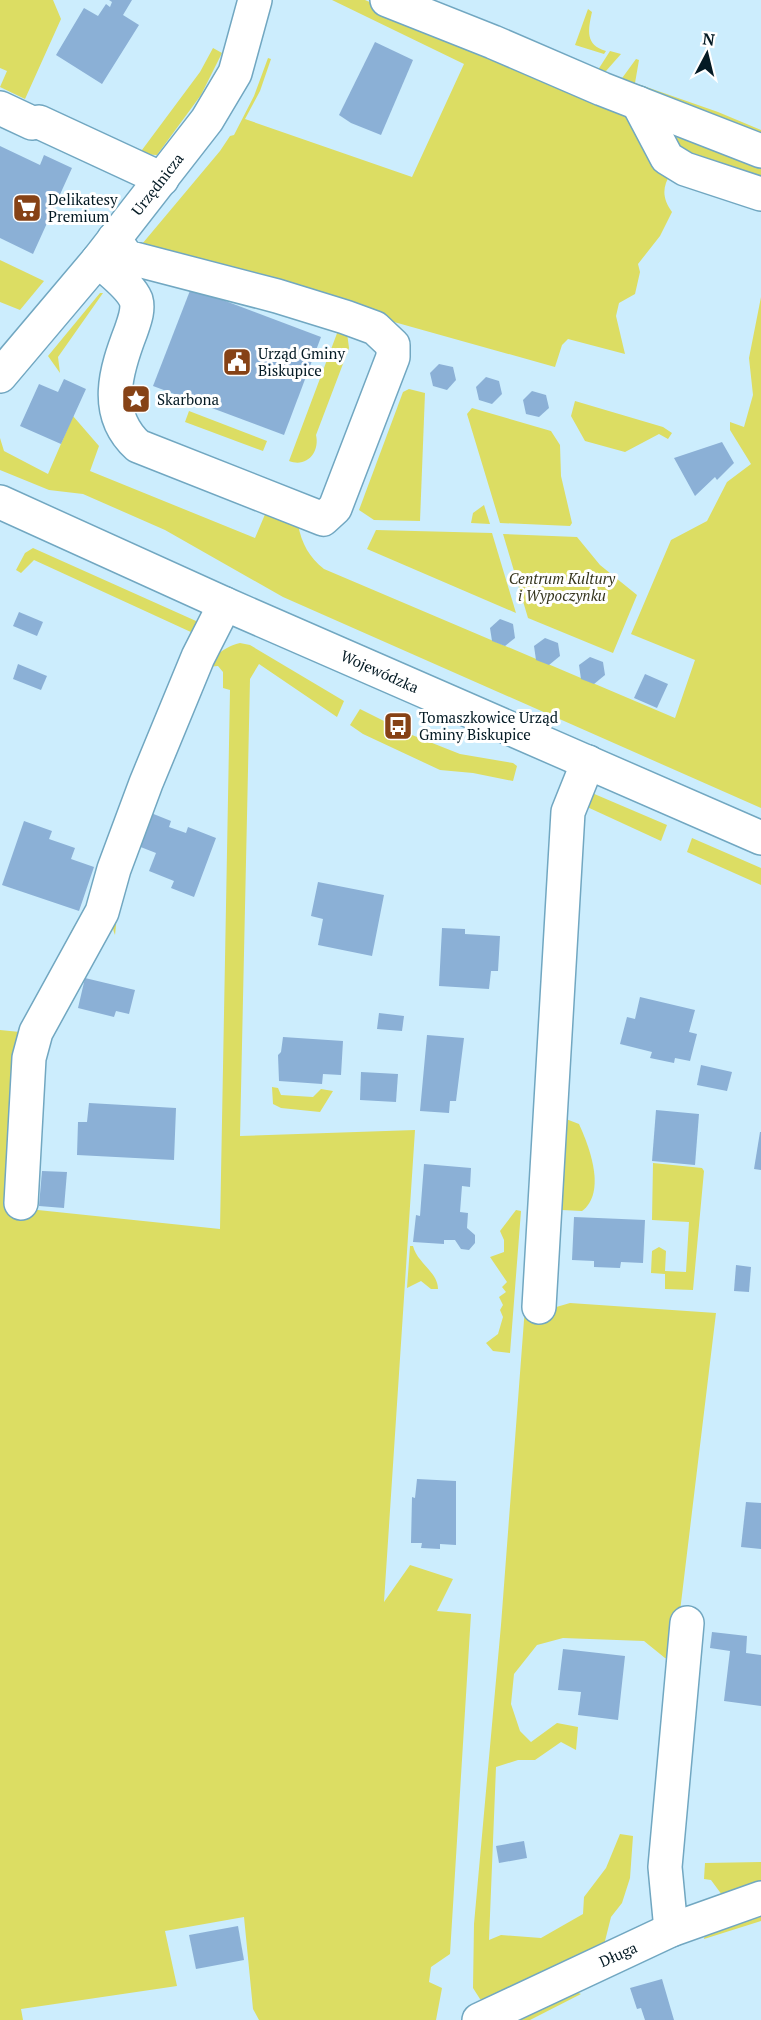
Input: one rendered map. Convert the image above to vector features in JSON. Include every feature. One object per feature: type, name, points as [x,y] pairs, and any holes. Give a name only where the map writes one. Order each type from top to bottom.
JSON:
[{"type":"street","name":"Urzędnicza","points":[[0,375],[106,250],[207,120],[235,74],[255,0]]},
{"type":"street","points":[[387,0],[761,151]]},
{"type":"street","points":[[638,103],[668,158],[685,169],[761,194]]},
{"type":"street","points":[[0,108],[32,123],[39,122],[162,178]]},
{"type":"street","points":[[106,250],[277,296],[345,317],[375,328],[393,345],[393,357],[335,508],[323,519],[138,446],[127,436],[120,424],[114,385],[118,364],[135,318],[136,301],[106,250]]},
{"type":"street","name":"Wojewódzka","points":[[0,502],[225,604],[761,838]]},
{"type":"street","points":[[21,1203],[29,1058],[36,1032],[102,912],[146,783],[198,657],[225,604]]},
{"type":"street","points":[[539,1307],[568,812],[588,762]]},
{"type":"street","points":[[671,1930],[665,1867],[687,1623]]},
{"type":"street","name":"Długa","points":[[479,2020],[671,1930],[761,1898]]},
{"type":"green space","points":[[0,0],[53,0],[61,19],[25,99],[0,87],[7,71],[0,68]]},
{"type":"green space","points":[[332,0],[365,0],[630,113],[671,173],[664,192],[666,202],[672,212],[660,236],[638,264],[640,272],[635,294],[619,303],[616,316],[625,354],[568,339],[562,345],[555,367],[137,250],[230,136],[234,135],[254,96],[268,58],[271,59],[260,91],[245,119],[412,177],[464,64]]},
{"type":"green space","points":[[588,9],[592,12],[589,31],[591,41],[606,51],[604,54],[575,45]]},
{"type":"green space","points":[[213,48],[222,53],[201,95],[157,155],[139,154],[200,72]]},
{"type":"green space","points":[[610,51],[621,54],[606,71],[596,73]]},
{"type":"green space","points":[[636,59],[639,60],[635,83],[718,112],[761,130],[761,142],[620,81]]},
{"type":"green space","points":[[665,131],[761,169],[761,185],[695,164]]},
{"type":"green space","points":[[0,260],[44,281],[20,310],[0,302]]},
{"type":"green space","points":[[100,293],[103,293],[58,357],[60,373],[48,356]]},
{"type":"green space","points":[[761,297],[761,808],[283,597],[165,530],[83,494],[49,490],[0,470],[0,438],[4,451],[48,474],[73,416],[99,446],[90,471],[255,538],[266,512],[298,525],[307,550],[324,569],[675,718],[695,660],[631,634],[671,540],[707,521],[727,482],[751,464],[730,430],[730,422],[744,427],[753,395],[749,358]]},
{"type":"green space","points":[[339,328],[347,333],[349,348],[316,435],[314,453],[301,462],[289,461]]},
{"type":"green space","points":[[409,389],[425,393],[420,521],[374,520],[359,510],[403,392]]},
{"type":"green space","points":[[575,401],[663,427],[672,433],[668,439],[659,434],[625,452],[585,441],[571,416]]},
{"type":"green space","name":"Centrum Kultury i Wypoczynku","points":[[472,408],[551,431],[560,445],[561,476],[572,523],[570,526],[500,523],[467,414]]},
{"type":"green space","points":[[189,411],[267,441],[263,451],[185,422]]},
{"type":"green space","points":[[484,505],[490,524],[471,523],[473,513]]},
{"type":"green space","name":"Centrum Kultury i Wypoczynku","points":[[376,530],[492,533],[516,613],[367,549]]},
{"type":"green space","name":"Centrum Kultury i Wypoczynku","points":[[503,534],[577,537],[600,565],[637,595],[613,653],[528,618]]},
{"type":"green space","points":[[33,548],[205,625],[193,633],[34,560],[21,573],[16,570],[25,553]]},
{"type":"green space","points":[[240,643],[250,645],[344,701],[337,717],[259,664],[250,679],[240,1136],[415,1130],[384,1602],[410,1565],[453,1579],[437,1611],[471,1614],[450,1954],[431,1967],[429,1982],[442,1988],[436,2020],[259,2020],[253,2009],[244,1917],[165,1931],[177,1986],[21,2009],[23,2020],[0,2020],[0,1030],[20,1032],[74,926],[83,916],[103,857],[108,855],[105,872],[82,927],[48,988],[18,1059],[9,1207],[220,1229],[230,690],[223,688],[223,672],[218,666],[206,667],[121,877],[115,935],[112,913],[117,883],[141,808],[196,679],[210,662],[220,652]]},
{"type":"green space","points":[[360,709],[412,735],[460,754],[513,763],[517,766],[513,781],[473,773],[440,770],[363,734],[350,725]]},
{"type":"green space","points":[[592,793],[667,825],[661,841],[585,806]]},
{"type":"green space","points":[[692,838],[761,868],[761,885],[687,852]]},
{"type":"green space","points":[[272,1087],[278,1088],[281,1095],[313,1097],[321,1089],[333,1091],[320,1112],[281,1108],[273,1104]]},
{"type":"green space","points":[[566,1119],[579,1124],[594,1169],[593,1192],[589,1203],[582,1211],[562,1210]]},
{"type":"green space","points":[[653,1163],[702,1168],[704,1171],[693,1290],[665,1289],[665,1274],[651,1273],[652,1251],[659,1247],[666,1251],[665,1271],[686,1272],[689,1222],[652,1220]]},
{"type":"green space","points":[[516,1210],[521,1211],[510,1353],[493,1351],[486,1343],[498,1334],[503,1317],[500,1310],[503,1305],[499,1297],[506,1292],[502,1287],[507,1282],[490,1257],[504,1252],[504,1240],[500,1231]]},
{"type":"green space","points":[[410,1246],[413,1246],[419,1258],[435,1278],[438,1289],[431,1289],[421,1281],[407,1288]]},
{"type":"green space","points":[[570,1303],[716,1313],[674,1661],[665,1658],[644,1641],[563,1638],[537,1645],[514,1674],[511,1704],[520,1731],[531,1742],[557,1723],[578,1727],[576,1750],[561,1742],[535,1760],[518,1760],[496,1767],[489,1940],[501,1935],[541,1938],[583,1914],[584,1897],[606,1868],[620,1834],[633,1836],[630,1878],[622,1903],[611,1917],[604,1945],[489,2003],[480,1999],[473,1988],[474,1924],[501,1625],[525,1307],[553,1308]]},
{"type":"green space","points":[[761,1862],[761,1888],[725,1899],[711,1880],[704,1879],[705,1863]]},
{"type":"green space","points":[[761,1909],[761,1921],[704,1939],[706,1929]]},
{"type":"green space","points":[[572,1990],[581,1994],[530,2020],[513,2020]]},
{"type":"building","points":[[109,0],[132,0],[123,15],[139,25],[102,84],[56,55],[84,8],[98,16],[106,4],[110,7],[112,2]]},
{"type":"building","points":[[375,42],[413,60],[381,135],[351,123],[339,115]]},
{"type":"building","name":"Delikatesy Premium","points":[[0,146],[40,165],[44,155],[72,168],[33,254],[0,238]]},
{"type":"building","name":"Urząd Gminy Biskupice","points":[[191,288],[321,337],[284,435],[153,386]]},
{"type":"building","points":[[439,364],[453,367],[456,380],[447,390],[433,386],[430,373]]},
{"type":"building","points":[[486,377],[499,381],[502,394],[492,404],[479,400],[476,387]]},
{"type":"building","points":[[64,379],[86,389],[61,444],[20,426],[39,384],[58,392]]},
{"type":"building","points":[[532,391],[546,395],[549,408],[539,417],[526,414],[523,400]]},
{"type":"building","points":[[722,442],[734,463],[717,480],[715,477],[695,496],[674,458]]},
{"type":"building","points":[[19,612],[43,622],[37,636],[13,626]]},
{"type":"building","points":[[500,619],[513,624],[515,638],[505,646],[492,641],[490,628]]},
{"type":"building","points":[[545,638],[558,643],[560,656],[549,665],[536,660],[534,646]]},
{"type":"building","points":[[590,657],[603,662],[605,675],[594,684],[581,679],[579,665]]},
{"type":"building","points":[[18,664],[47,676],[41,690],[13,679]]},
{"type":"building","points":[[645,674],[668,684],[657,708],[634,698]]},
{"type":"building","points":[[151,813],[171,821],[169,827],[186,833],[188,827],[216,838],[194,897],[171,888],[174,881],[149,871],[156,853],[138,846]]},
{"type":"building","points":[[24,821],[52,831],[49,839],[75,848],[71,859],[94,867],[79,911],[2,885]]},
{"type":"building","points":[[318,882],[384,895],[372,956],[318,945],[323,919],[311,916]]},
{"type":"building","points":[[442,928],[465,929],[465,934],[500,936],[498,971],[491,971],[489,989],[439,986]]},
{"type":"building","points":[[85,978],[135,990],[129,1014],[116,1011],[114,1017],[78,1008]]},
{"type":"building","points":[[640,997],[695,1010],[689,1032],[697,1034],[690,1061],[675,1058],[674,1063],[650,1058],[652,1052],[620,1044],[627,1017],[635,1019]]},
{"type":"building","points":[[379,1013],[404,1016],[402,1031],[377,1029]]},
{"type":"building","points":[[427,1035],[464,1038],[456,1101],[450,1101],[449,1113],[420,1111]]},
{"type":"building","points":[[283,1037],[343,1041],[341,1075],[323,1074],[322,1084],[279,1081],[278,1055],[281,1052]]},
{"type":"building","points":[[701,1065],[732,1072],[727,1091],[697,1085]]},
{"type":"building","points":[[361,1072],[398,1074],[396,1102],[360,1100]]},
{"type":"building","points":[[89,1103],[176,1108],[174,1160],[77,1155],[78,1122],[87,1122]]},
{"type":"building","points":[[656,1110],[699,1114],[695,1165],[652,1161]]},
{"type":"building","points":[[761,1132],[761,1170],[754,1169]]},
{"type":"building","points":[[424,1164],[471,1168],[470,1187],[462,1186],[460,1212],[468,1213],[467,1228],[475,1235],[475,1243],[469,1250],[461,1249],[455,1240],[444,1240],[444,1244],[413,1242],[416,1215],[420,1216]]},
{"type":"building","points":[[42,1171],[67,1172],[64,1208],[39,1206]]},
{"type":"building","points":[[574,1217],[645,1220],[643,1263],[621,1262],[620,1268],[594,1267],[594,1261],[572,1260]]},
{"type":"building","points":[[736,1265],[751,1267],[749,1292],[734,1291]]},
{"type":"building","points":[[417,1479],[456,1481],[456,1545],[440,1544],[440,1549],[421,1548],[422,1543],[411,1543],[412,1497],[415,1498]]},
{"type":"building","points":[[746,1502],[761,1503],[761,1549],[741,1547]]},
{"type":"building","points":[[712,1632],[747,1636],[746,1653],[761,1655],[761,1706],[724,1701],[730,1651],[710,1648]]},
{"type":"building","points":[[563,1649],[625,1656],[618,1720],[578,1715],[581,1692],[558,1690]]},
{"type":"building","points":[[524,1841],[527,1858],[499,1863],[496,1846]]},
{"type":"building","points":[[238,1926],[244,1960],[196,1969],[189,1935]]},
{"type":"building","points":[[662,1979],[674,2020],[645,2020],[641,2008],[637,2009],[630,1988]]},
{"type":"place","name":"Delikatesy Premium","points":[[27,208]]},
{"type":"place","name":"Urząd Gminy Biskupice","points":[[237,362]]},
{"type":"place","name":"Skarbona","points":[[136,399]]},
{"type":"place","name":"Tomaszkowice Urząd Gminy Biskupice","points":[[398,726]]}]
